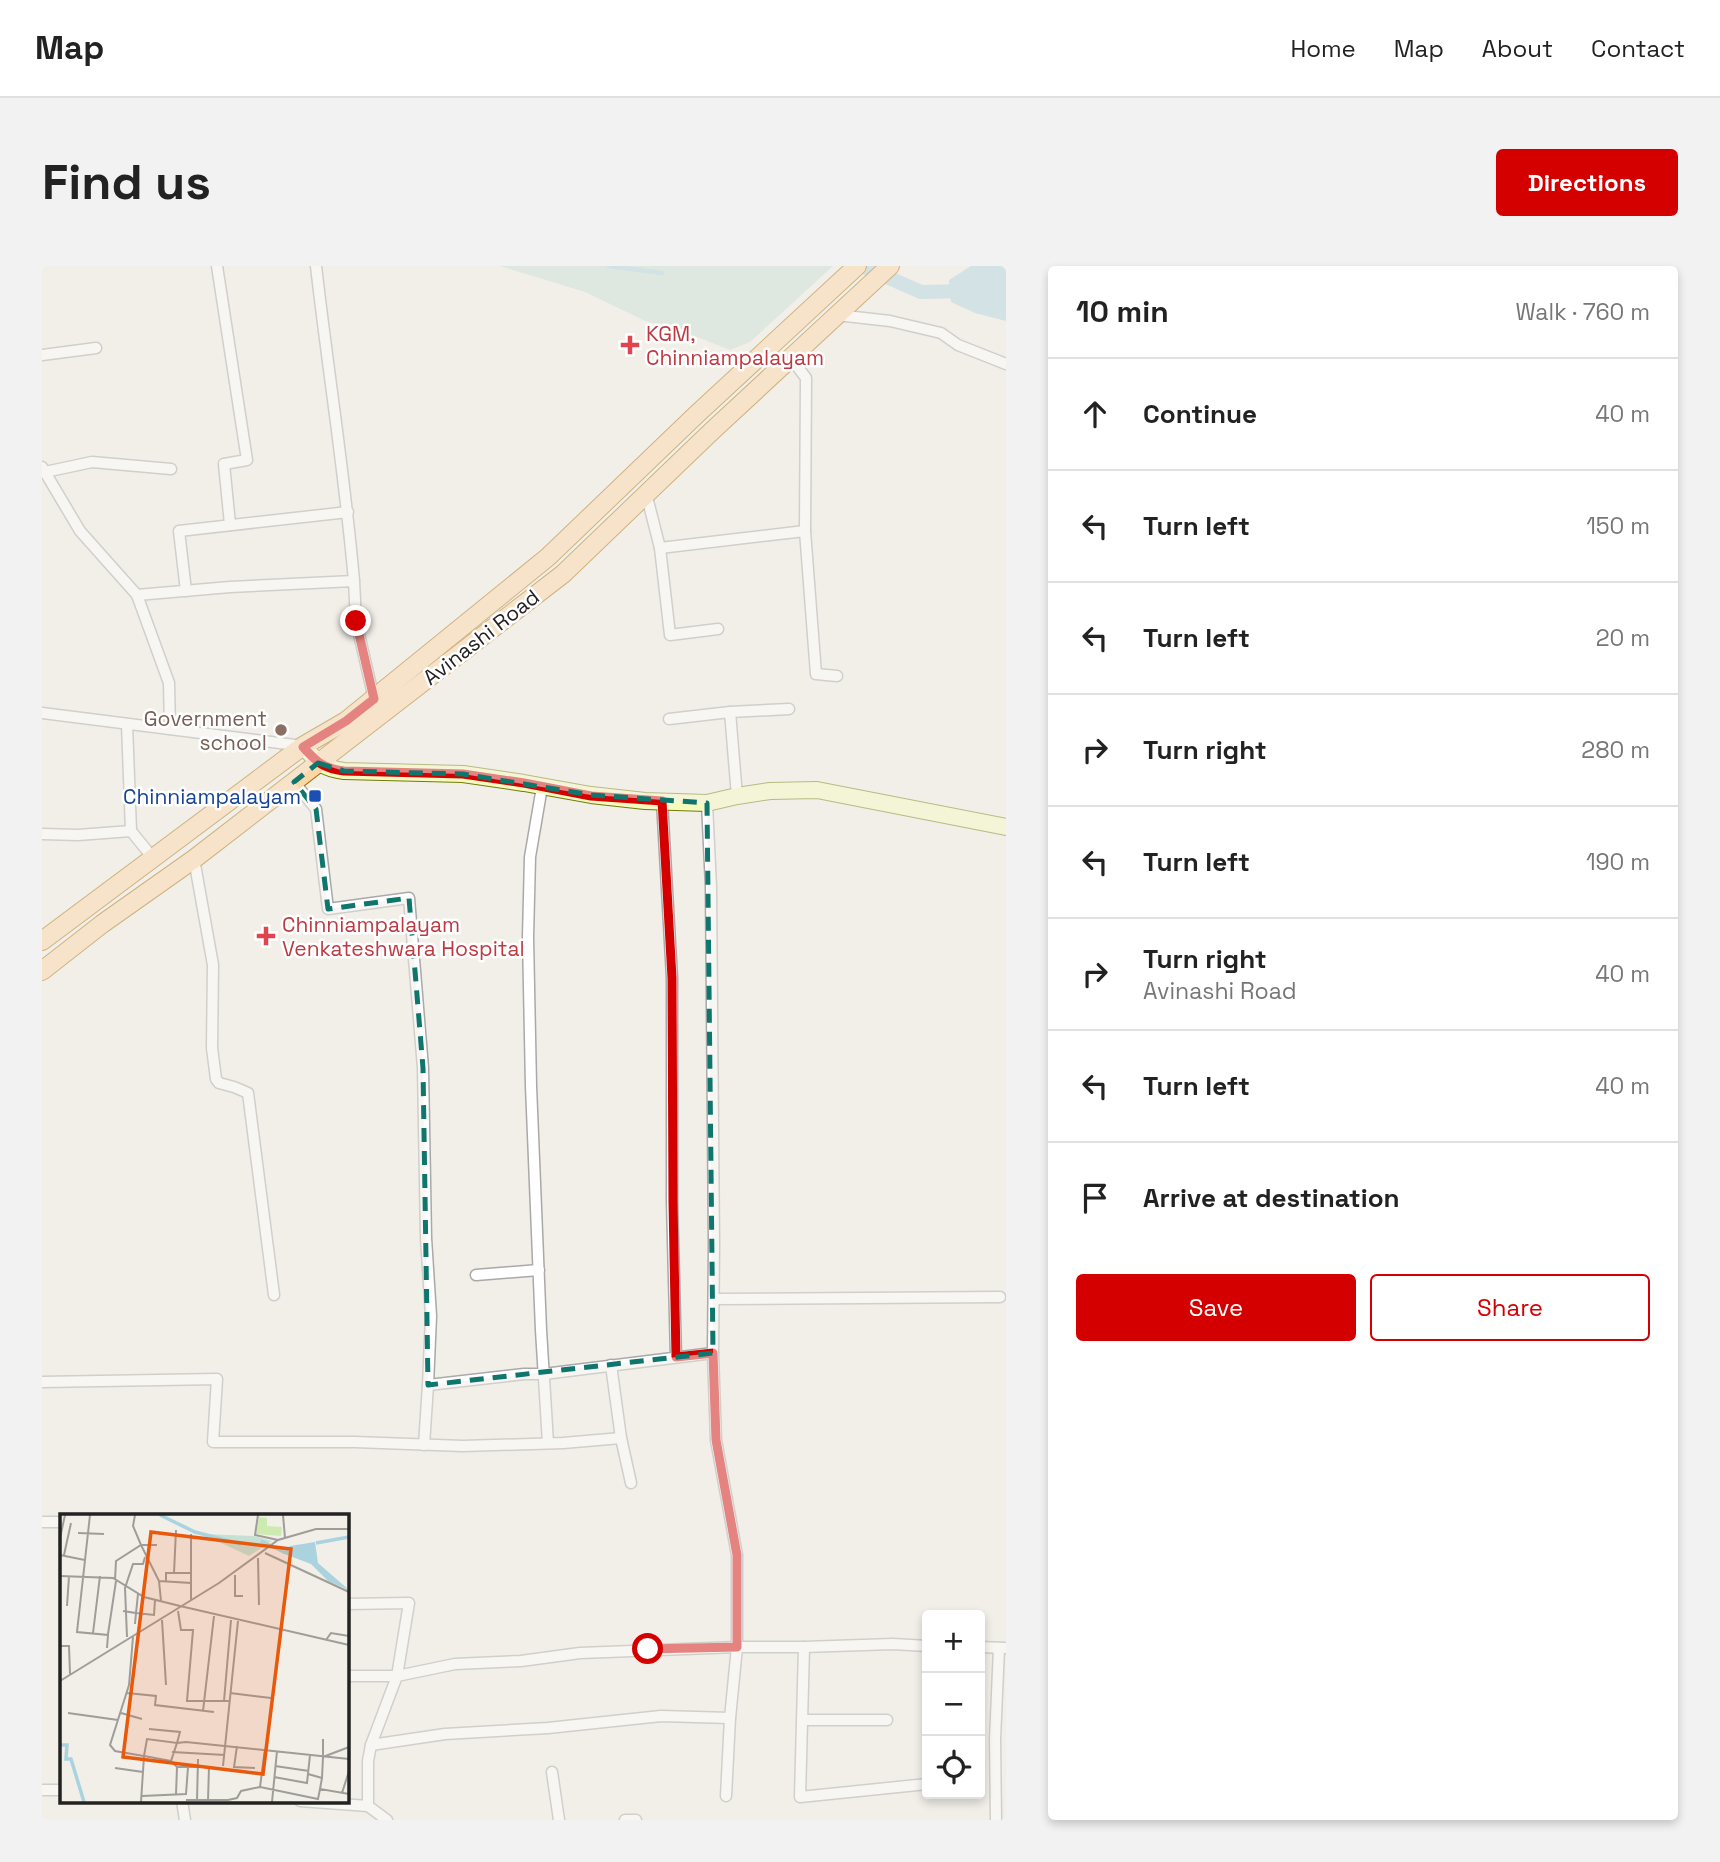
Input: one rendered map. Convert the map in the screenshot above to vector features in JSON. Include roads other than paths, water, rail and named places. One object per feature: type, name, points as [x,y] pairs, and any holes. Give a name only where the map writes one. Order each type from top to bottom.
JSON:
[{"type":"main road","name":"Avinashi Road","points":[[42,941],[303,747],[346,721],[548,557],[857,266]]},
{"type":"main road","name":"Avinashi Road","points":[[42,971],[102,923],[194,859],[563,574],[890,266]]},
{"type":"main road","points":[[303,747],[318,763],[329,769],[344,771],[463,774],[591,796],[707,803],[783,790],[817,790],[1006,827]]},
{"type":"street","points":[[217,266],[247,460],[224,464],[230,524]]},
{"type":"street","points":[[316,266],[348,512],[356,621],[374,699]]},
{"type":"street","points":[[837,315],[890,321],[941,333],[958,345],[1006,364]]},
{"type":"street","points":[[44,355],[96,348]]},
{"type":"street","points":[[791,358],[806,378],[805,531],[816,674],[837,676]]},
{"type":"street","points":[[170,729],[169,682],[137,595],[80,531],[44,469],[92,462],[171,469]]},
{"type":"street","points":[[646,493],[660,548],[670,635],[718,629]]},
{"type":"street","points":[[186,591],[179,531],[348,512]]},
{"type":"street","points":[[660,548],[805,531]]},
{"type":"street","points":[[137,595],[354,581]]},
{"type":"street","points":[[669,719],[789,709]]},
{"type":"street","points":[[730,712],[737,796]]},
{"type":"street","points":[[42,713],[303,747]]},
{"type":"street","points":[[127,724],[131,831],[153,858]]},
{"type":"street","points":[[294,782],[316,810],[328,909],[409,898],[423,1068],[426,1238],[431,1316],[424,1445]]},
{"type":"street","points":[[542,787],[530,857],[528,937],[538,1270],[548,1443]]},
{"type":"street","points":[[662,801],[672,978],[676,1357]]},
{"type":"street","points":[[707,803],[711,887],[713,1353],[716,1440],[737,1555],[737,1647],[726,1796]]},
{"type":"street","points":[[42,834],[78,835],[131,831]]},
{"type":"street","points":[[194,859],[213,965],[212,1048],[216,1079],[219,1083],[248,1093],[274,1295]]},
{"type":"street","points":[[476,1275],[538,1270]]},
{"type":"street","points":[[714,1299],[1000,1297]]},
{"type":"street","points":[[428,1385],[713,1353]]},
{"type":"street","points":[[611,1365],[621,1438],[631,1483]]},
{"type":"street","points":[[42,1382],[217,1379],[214,1442],[355,1442],[463,1446],[621,1438]]},
{"type":"street","points":[[42,1522],[60,1522]]},
{"type":"street","points":[[348,1604],[409,1603],[397,1676],[371,1745],[368,1761],[368,1806]]},
{"type":"street","points":[[348,1676],[397,1676],[455,1664],[521,1661],[580,1653],[737,1647],[922,1646]]},
{"type":"street","points":[[804,1647],[800,1797],[922,1785]]},
{"type":"street","points":[[996,1820],[995,1739],[1002,1648]]},
{"type":"street","points":[[371,1745],[445,1734],[548,1728],[661,1716],[730,1718]]},
{"type":"street","points":[[803,1720],[887,1720]]},
{"type":"street","points":[[552,1772],[559,1820]]},
{"type":"street","points":[[42,1790],[60,1790]]},
{"type":"street","points":[[182,1802],[185,1820]]},
{"type":"street","points":[[314,1802],[368,1806],[387,1820]]},
{"type":"street","points":[[625,1820],[636,1820]]},
{"type":"water","points":[[971,266],[1006,266],[1006,321],[975,313],[951,302],[949,280]]},
{"type":"waterway","points":[[609,266],[662,273]]},
{"type":"waterway","points":[[862,266],[921,292],[968,291]]},
{"type":"place","name":"KGM, Chinniampalayam","points":[[630,345]]},
{"type":"place","name":"Government school","points":[[281,730]]},
{"type":"place","name":"Chinniampalayam","points":[[315,796]]},
{"type":"place","name":"Chinniampalayam Venkateshwara Hospital","points":[[266,936]]}]
